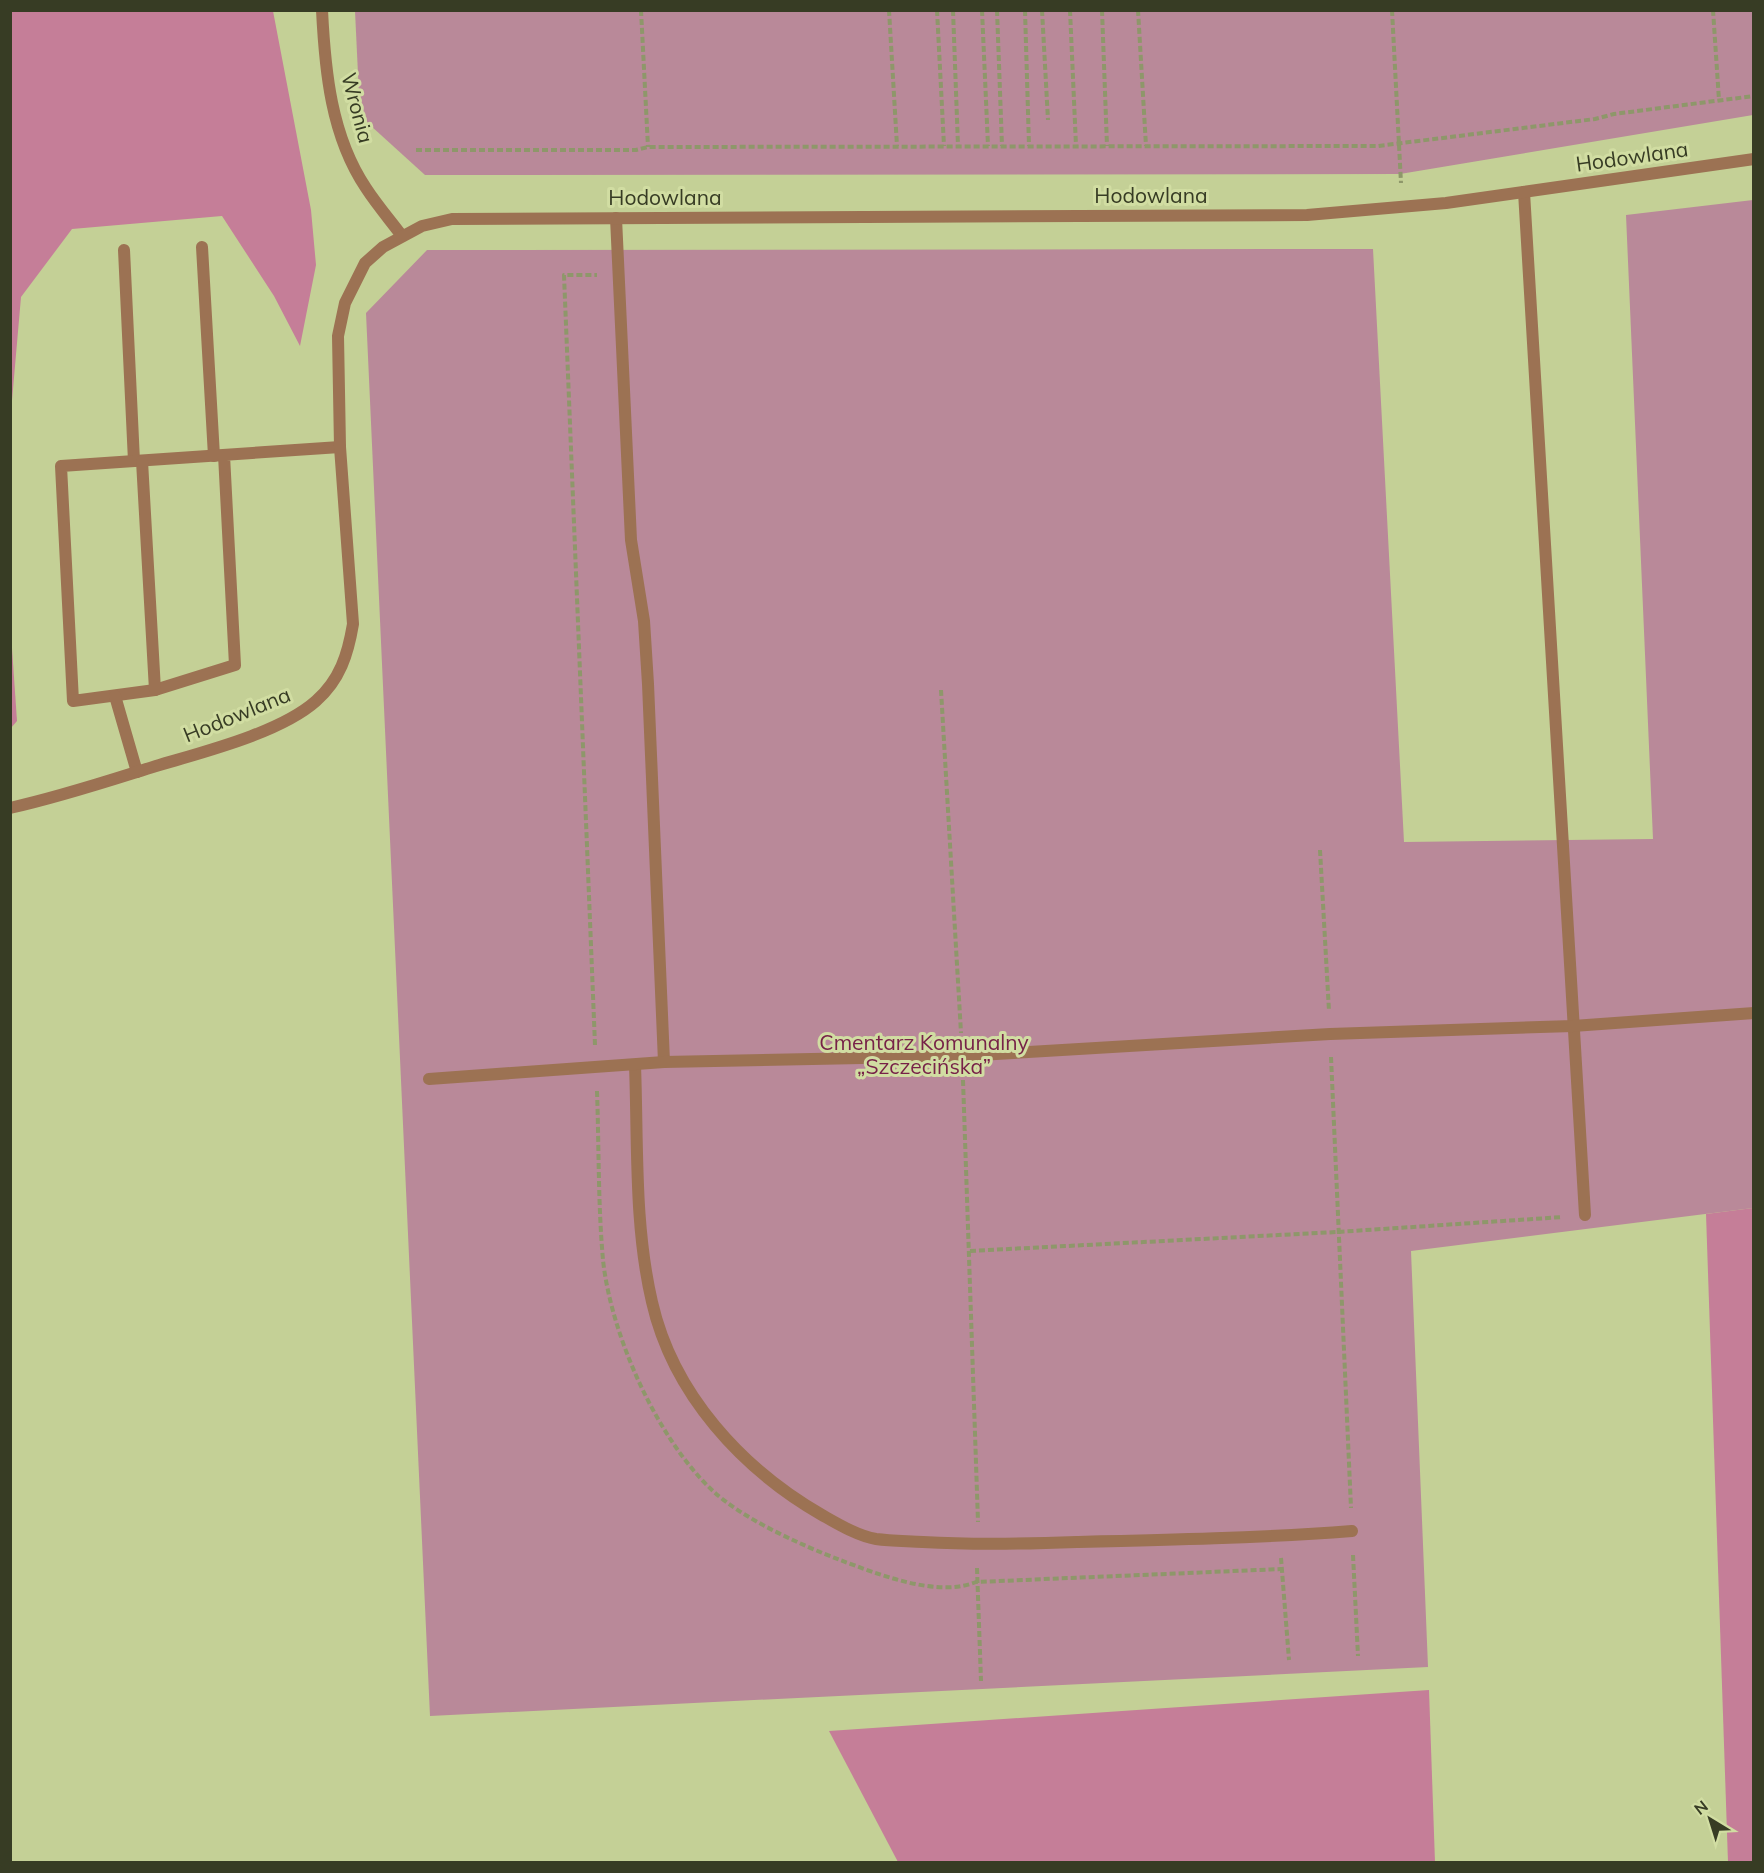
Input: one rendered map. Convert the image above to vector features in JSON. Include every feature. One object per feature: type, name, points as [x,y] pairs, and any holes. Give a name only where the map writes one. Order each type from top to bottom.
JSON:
[{"type":"street","name":"Wronia","points":[[322,10],[324,59],[336,123],[347,153],[365,187],[402,236]]},
{"type":"street","name":"Hodowlana","points":[[10,808],[220,747],[298,714],[315,702],[337,676],[350,648],[353,624],[340,447],[338,336],[345,303],[365,263],[383,247],[422,226],[452,219],[1307,215],[1402,207],[1524,192],[1754,159]]},
{"type":"street","points":[[1524,192],[1585,1215]]},
{"type":"street","points":[[616,218],[631,540],[644,621],[648,684],[664,1062]]},
{"type":"street","points":[[202,247],[219,455],[235,665],[155,690],[73,701],[61,466],[138,461],[219,455],[340,447]]},
{"type":"street","points":[[124,250],[155,690]]},
{"type":"street","points":[[115,696],[137,772]]},
{"type":"street","points":[[429,1079],[664,1062],[962,1056],[1330,1034],[1573,1026],[1754,1013]]},
{"type":"street","points":[[635,1065],[641,1240],[652,1304],[669,1353],[694,1400],[729,1442],[763,1476],[798,1501],[837,1524],[874,1539],[978,1545],[1279,1537],[1352,1531]]},
{"type":"path","points":[[641,10],[648,147]]},
{"type":"path","points":[[890,10],[897,146]]},
{"type":"path","points":[[937,10],[944,146]]},
{"type":"path","points":[[953,10],[958,146]]},
{"type":"path","points":[[982,10],[988,146]]},
{"type":"path","points":[[997,10],[1002,146]]},
{"type":"path","points":[[1024,10],[1029,146]]},
{"type":"path","points":[[1042,10],[1048,120]]},
{"type":"path","points":[[1070,10],[1076,146]]},
{"type":"path","points":[[1102,10],[1107,146]]},
{"type":"path","points":[[1138,10],[1146,146]]},
{"type":"path","points":[[1392,10],[1402,207]]},
{"type":"path","points":[[1713,10],[1719,100]]},
{"type":"path","points":[[416,150],[636,150],[648,147],[1378,146],[1754,96]]},
{"type":"path","points":[[941,690],[962,1056],[970,1251],[978,1545],[976,1582],[981,1681]]},
{"type":"path","points":[[1320,850],[1358,1656]]},
{"type":"path","points":[[970,1251],[1337,1232],[1585,1215]]},
{"type":"path","points":[[1279,1537],[1289,1660]]},
{"type":"green space","points":[[355,11],[1753,11],[1753,115],[1400,174],[425,175],[360,116]]},
{"type":"green space","name":"Cmentarz Komunalny „Szczecińska”","points":[[1753,200],[1753,1208],[1411,1251],[1428,1667],[430,1716],[366,313],[427,250],[1373,249],[1404,842],[1653,839],[1626,215]]},
{"type":"shaded area","points":[[11,10],[273,11],[311,210],[316,265],[300,346],[274,296],[222,216],[72,229],[21,297],[11,412]]},
{"type":"shaded area","points":[[10,619],[17,721],[11,728],[10,728]]},
{"type":"shaded area","points":[[1753,1208],[1754,1862],[1728,1862],[1706,1214]]},
{"type":"shaded area","points":[[1429,1690],[1435,1862],[898,1862],[829,1731]]}]
